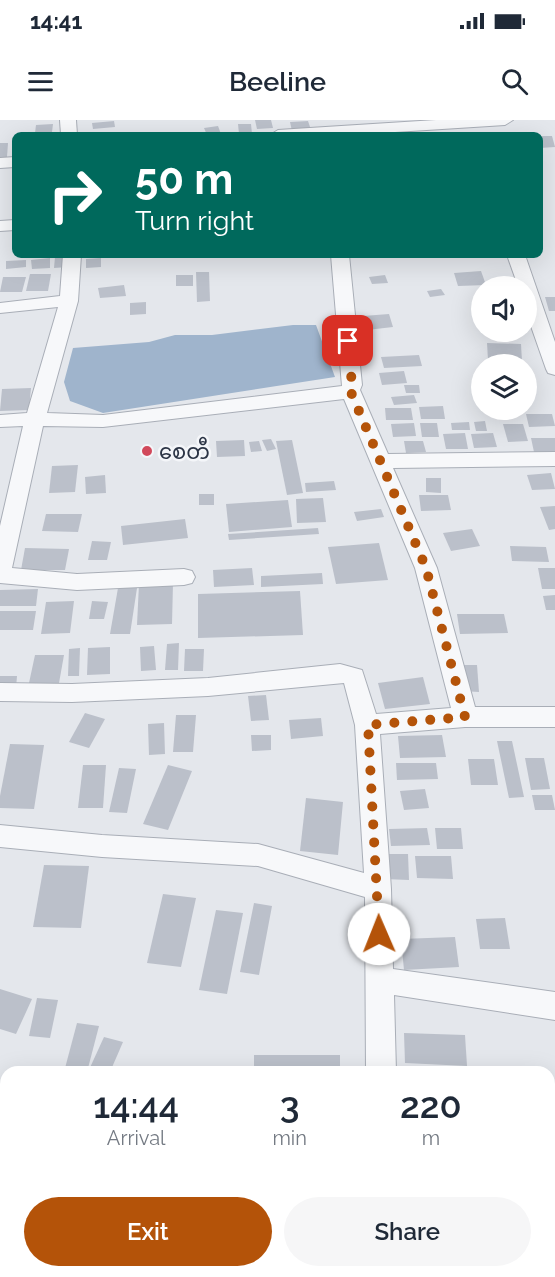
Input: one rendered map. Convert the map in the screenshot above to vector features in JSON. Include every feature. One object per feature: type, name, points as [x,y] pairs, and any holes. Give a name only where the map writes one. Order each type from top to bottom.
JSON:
[{"type":"street","points":[[315,132],[341,125],[453,129],[505,120]]},
{"type":"street","points":[[72,258],[69,301],[35,419],[0,574],[77,582],[184,577]]},
{"type":"street","points":[[340,258],[352,385],[350,390],[426,568],[465,717]]},
{"type":"street","points":[[517,258],[555,369]]},
{"type":"street","points":[[0,308],[69,301]]},
{"type":"street","points":[[0,421],[35,419],[103,421],[350,390]]},
{"type":"street","points":[[380,461],[555,459]]},
{"type":"street","points":[[0,692],[72,693],[208,687],[340,673],[354,677],[368,725],[378,889],[381,1066]]},
{"type":"street","points":[[368,725],[465,717],[555,717]]},
{"type":"street","points":[[0,836],[102,846],[258,855],[378,889]]},
{"type":"street","points":[[380,980],[555,1006]]},
{"type":"water","points":[[293,325],[316,325],[335,377],[103,413],[70,401],[64,382],[73,348],[149,342],[175,335],[212,335]]},
{"type":"building","points":[[255,120],[271,120],[273,128],[257,129]]},
{"type":"building","points":[[114,121],[115,127],[93,129],[92,123]]},
{"type":"building","points":[[308,121],[311,130],[292,131],[290,122]]},
{"type":"building","points":[[53,124],[52,132],[35,132],[36,125]]},
{"type":"building","points":[[238,124],[251,124],[252,132],[239,132]]},
{"type":"building","points":[[218,126],[220,132],[206,132],[204,128]]},
{"type":"building","points":[[543,136],[552,136],[555,147],[543,148]]},
{"type":"building","points":[[0,143],[8,143],[7,157],[0,157]]},
{"type":"building","points":[[50,258],[50,268],[32,269],[31,260]]},
{"type":"building","points":[[55,258],[69,258],[68,267],[54,268]]},
{"type":"building","points":[[101,258],[101,267],[86,268],[86,259]]},
{"type":"building","points":[[26,260],[26,267],[6,269],[6,261]]},
{"type":"building","points":[[481,271],[483,276],[471,276],[471,286],[458,286],[454,273]]},
{"type":"building","points":[[196,272],[209,272],[210,301],[197,302]]},
{"type":"building","points":[[30,274],[51,274],[48,291],[26,291]]},
{"type":"building","points":[[176,275],[193,275],[193,286],[176,286]]},
{"type":"building","points":[[385,275],[388,283],[372,284],[369,277]]},
{"type":"building","points":[[3,277],[26,277],[22,292],[0,292]]},
{"type":"building","points":[[124,285],[126,296],[100,298],[98,288]]},
{"type":"building","points":[[441,289],[445,295],[430,297],[427,291]]},
{"type":"building","points":[[545,297],[555,297],[555,311],[549,311]]},
{"type":"building","points":[[146,302],[146,314],[130,315],[130,303]]},
{"type":"building","points":[[389,314],[393,327],[367,330],[363,316]]},
{"type":"building","points":[[487,343],[521,344],[522,354],[488,354]]},
{"type":"building","points":[[419,355],[422,366],[384,368],[381,357]]},
{"type":"building","points":[[404,371],[407,383],[382,385],[379,373]]},
{"type":"building","points":[[404,385],[419,385],[420,393],[406,393]]},
{"type":"building","points":[[31,388],[29,410],[0,411],[2,389]]},
{"type":"building","points":[[414,395],[417,403],[394,405],[391,397]]},
{"type":"building","points":[[443,406],[445,419],[421,419],[419,407]]},
{"type":"building","points":[[385,408],[411,408],[413,420],[386,420]]},
{"type":"building","points":[[537,414],[552,414],[555,426],[529,427],[527,420],[537,420]]},
{"type":"building","points":[[485,421],[487,431],[476,431],[474,422]]},
{"type":"building","points":[[469,422],[470,430],[452,430],[451,423]]},
{"type":"building","points":[[414,423],[416,436],[393,437],[391,424]]},
{"type":"building","points":[[420,423],[437,423],[439,437],[422,437]]},
{"type":"building","points":[[503,424],[523,424],[528,441],[508,442]]},
{"type":"building","points":[[465,433],[468,449],[446,449],[443,434]]},
{"type":"building","points":[[493,433],[497,447],[474,448],[471,434]]},
{"type":"building","points":[[531,438],[555,438],[555,452],[534,452]]},
{"type":"building","points":[[271,439],[276,449],[267,451],[262,440]]},
{"type":"building","points":[[244,440],[245,456],[217,457],[216,441]]},
{"type":"building","points":[[292,440],[303,493],[287,495],[276,441]]},
{"type":"building","points":[[259,441],[262,451],[251,452],[249,442]]},
{"type":"building","points":[[404,441],[423,441],[426,452],[406,453]]},
{"type":"building","points":[[78,465],[75,492],[49,493],[52,466]]},
{"type":"building","points":[[551,473],[555,489],[532,490],[527,475]]},
{"type":"building","points":[[105,475],[106,493],[86,494],[85,477]]},
{"type":"building","points":[[426,478],[441,478],[441,493],[426,492]]},
{"type":"building","points":[[334,481],[336,490],[306,492],[305,483]]},
{"type":"building","points":[[199,494],[214,494],[214,505],[199,505]]},
{"type":"building","points":[[419,495],[448,495],[451,510],[421,511]]},
{"type":"building","points":[[323,498],[326,522],[297,523],[296,499]]},
{"type":"building","points":[[288,500],[292,527],[229,532],[226,504]]},
{"type":"building","points":[[555,506],[555,529],[549,530],[540,507]]},
{"type":"building","points":[[381,509],[384,517],[357,521],[354,512]]},
{"type":"building","points":[[46,514],[82,514],[78,532],[42,531]]},
{"type":"building","points":[[185,519],[188,538],[123,545],[121,526]]},
{"type":"building","points":[[318,528],[319,534],[229,540],[228,534]]},
{"type":"building","points":[[472,529],[480,546],[451,551],[443,533]]},
{"type":"building","points":[[92,541],[111,542],[107,560],[88,560]]},
{"type":"building","points":[[379,543],[388,580],[336,584],[328,547]]},
{"type":"building","points":[[510,546],[546,547],[549,562],[512,561]]},
{"type":"building","points":[[25,548],[69,549],[65,570],[21,570]]},
{"type":"building","points":[[252,568],[254,585],[214,587],[213,570]]},
{"type":"building","points":[[538,568],[555,568],[555,589],[542,589]]},
{"type":"building","points":[[322,573],[323,584],[261,587],[261,576]]},
{"type":"building","points":[[173,583],[172,624],[137,625],[139,584]]},
{"type":"building","points":[[118,588],[137,588],[130,634],[110,634]]},
{"type":"building","points":[[38,589],[36,606],[0,606],[0,590]]},
{"type":"building","points":[[300,591],[303,635],[198,638],[198,594]]},
{"type":"building","points":[[555,595],[555,610],[546,610],[543,596]]},
{"type":"building","points":[[74,601],[70,633],[41,634],[46,602]]},
{"type":"building","points":[[92,601],[108,602],[104,619],[89,619]]},
{"type":"building","points":[[0,611],[36,611],[33,630],[0,630]]},
{"type":"building","points":[[457,614],[504,614],[508,633],[460,634]]},
{"type":"building","points":[[179,643],[178,670],[165,670],[167,644]]},
{"type":"building","points":[[154,646],[156,670],[141,671],[140,647]]},
{"type":"building","points":[[110,647],[110,674],[87,675],[88,648]]},
{"type":"building","points":[[80,648],[79,676],[68,676],[69,649]]},
{"type":"building","points":[[185,649],[204,649],[203,671],[184,671]]},
{"type":"building","points":[[35,655],[64,655],[59,683],[29,683]]},
{"type":"building","points":[[460,665],[477,665],[479,692],[462,691]]},
{"type":"building","points":[[0,676],[17,676],[16,688],[0,688]]},
{"type":"building","points":[[423,677],[430,704],[385,709],[378,683]]},
{"type":"building","points":[[266,695],[269,720],[251,721],[248,696]]},
{"type":"building","points":[[85,713],[105,719],[89,748],[69,742]]},
{"type":"building","points":[[176,715],[196,715],[193,752],[173,752]]},
{"type":"building","points":[[321,718],[323,736],[291,739],[289,720]]},
{"type":"building","points":[[164,723],[165,754],[149,755],[148,724]]},
{"type":"building","points":[[251,735],[271,735],[271,750],[252,751]]},
{"type":"building","points":[[442,735],[446,757],[400,758],[398,736]]},
{"type":"building","points":[[497,741],[512,741],[524,797],[509,798]]},
{"type":"building","points":[[10,744],[44,745],[34,809],[0,808],[0,796]]},
{"type":"building","points":[[525,758],[544,758],[550,789],[531,790]]},
{"type":"building","points":[[468,759],[494,759],[498,785],[471,785]]},
{"type":"building","points":[[396,763],[436,763],[438,779],[397,780]]},
{"type":"building","points":[[83,765],[106,765],[103,808],[78,808]]},
{"type":"building","points":[[168,765],[192,771],[168,830],[143,824]]},
{"type":"building","points":[[119,768],[136,769],[127,813],[109,812]]},
{"type":"building","points":[[425,789],[429,808],[404,810],[400,791]]},
{"type":"building","points":[[532,795],[552,795],[555,810],[535,810]]},
{"type":"building","points":[[306,798],[343,802],[338,855],[300,851]]},
{"type":"building","points":[[427,828],[430,845],[391,846],[389,829]]},
{"type":"building","points":[[435,828],[461,828],[463,849],[437,849]]},
{"type":"building","points":[[383,854],[408,854],[409,880],[384,879]]},
{"type":"building","points":[[415,856],[451,856],[453,879],[417,878]]},
{"type":"building","points":[[44,865],[89,866],[81,928],[33,927]]},
{"type":"building","points":[[163,894],[196,898],[181,967],[147,963]]},
{"type":"building","points":[[254,903],[272,906],[259,975],[240,972]]},
{"type":"building","points":[[216,910],[243,913],[227,994],[199,990]]},
{"type":"building","points":[[505,918],[510,949],[480,949],[476,919]]},
{"type":"building","points":[[455,937],[459,967],[404,970],[401,939]]},
{"type":"building","points":[[0,989],[32,999],[16,1034],[0,1029]]},
{"type":"building","points":[[37,998],[58,1000],[50,1038],[29,1036]]},
{"type":"building","points":[[77,1023],[99,1026],[89,1066],[66,1066]]},
{"type":"building","points":[[404,1033],[465,1035],[467,1066],[405,1063]]},
{"type":"building","points":[[104,1037],[123,1042],[113,1066],[91,1066]]},
{"type":"building","points":[[254,1055],[340,1055],[340,1066],[254,1066]]},
{"type":"place","name":"စေတီ","points":[[147,451]]},
{"type":"route","points":[[348,341],[352,385],[350,390],[426,568],[465,717],[368,725],[379,934]]}]
